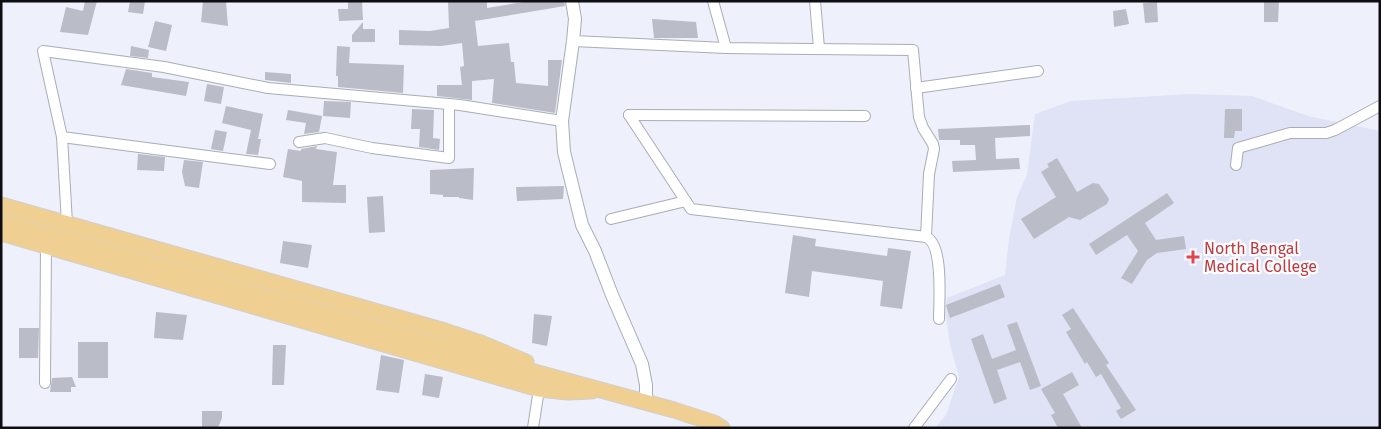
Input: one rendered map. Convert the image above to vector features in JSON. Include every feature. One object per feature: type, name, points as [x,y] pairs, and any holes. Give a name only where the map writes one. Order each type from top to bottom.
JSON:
[{"type":"main road","points":[[1,205],[445,331],[526,361],[538,372]]},
{"type":"main road","points":[[1,221],[494,361],[646,402],[722,426]]},
{"type":"main road","points":[[1,233],[539,389],[568,392],[604,391]]},
{"type":"street","points":[[572,1],[575,19],[562,121],[564,152],[582,225],[595,251],[642,364],[646,385],[646,402]]},
{"type":"street","points":[[713,1],[726,48]]},
{"type":"street","points":[[815,1],[819,48]]},
{"type":"street","points":[[573,42],[726,48],[913,50],[919,117],[923,128],[934,144],[929,174],[926,237]]},
{"type":"street","points":[[67,223],[62,137],[43,51],[164,67],[268,88],[448,104],[562,121]]},
{"type":"street","points":[[916,88],[1038,71]]},
{"type":"street","points":[[299,142],[325,138],[372,148],[449,158],[448,104]]},
{"type":"street","points":[[1236,165],[1238,148],[1290,133],[1326,133],[1380,106]]},
{"type":"street","points":[[865,116],[629,115],[691,209],[926,237],[932,240],[940,287],[939,319]]},
{"type":"street","points":[[62,137],[270,164]]},
{"type":"street","points":[[611,218],[686,201]]},
{"type":"street","points":[[45,383],[46,246]]},
{"type":"street","points":[[914,428],[951,379]]},
{"type":"street","points":[[532,428],[539,389]]},
{"type":"shaded area","name":"North Bengal Medical College","points":[[1190,94],[1252,96],[1308,116],[1380,131],[1380,428],[935,428],[946,415],[959,377],[950,345],[945,308],[947,298],[1005,275],[1009,239],[1017,197],[1027,175],[1035,114],[1071,101]]},
{"type":"building","points":[[85,1],[97,1],[88,35],[60,32],[66,7],[83,11]]},
{"type":"building","points":[[130,1],[145,1],[143,14],[128,12]]},
{"type":"building","points":[[203,1],[226,1],[228,26],[201,22]]},
{"type":"building","points":[[348,1],[362,1],[363,20],[339,21],[338,9],[348,9]]},
{"type":"building","points":[[448,1],[487,1],[487,8],[529,1],[564,1],[565,6],[475,21],[478,46],[509,43],[511,62],[514,62],[516,83],[548,86],[548,60],[562,60],[555,113],[492,103],[494,79],[472,81],[472,100],[437,96],[437,85],[462,85],[460,67],[464,66],[462,43],[441,46],[399,45],[399,30],[430,31],[449,28]]},
{"type":"building","points":[[1264,1],[1279,1],[1278,22],[1264,22]]},
{"type":"building","points":[[1157,2],[1158,22],[1145,23],[1143,3]]},
{"type":"building","points":[[1126,9],[1129,24],[1114,27],[1113,11]]},
{"type":"building","points":[[652,19],[696,22],[698,38],[654,38]]},
{"type":"building","points":[[155,21],[172,25],[166,51],[148,47]]},
{"type":"building","points":[[363,22],[363,29],[375,29],[375,42],[352,42],[352,35]]},
{"type":"building","points":[[131,46],[149,50],[148,58],[130,56]]},
{"type":"building","points":[[337,46],[350,47],[349,63],[404,65],[403,93],[338,87],[338,76],[336,76]]},
{"type":"building","points":[[126,69],[152,73],[152,77],[189,82],[186,96],[121,85]]},
{"type":"building","points":[[265,72],[291,74],[291,83],[265,80]]},
{"type":"building","points":[[207,84],[224,87],[221,104],[204,101]]},
{"type":"building","points":[[324,101],[351,102],[350,118],[323,116]]},
{"type":"building","points":[[226,106],[263,114],[258,139],[261,139],[258,155],[246,154],[251,130],[222,123]]},
{"type":"building","points":[[412,109],[434,110],[433,138],[440,139],[439,150],[419,147],[420,129],[411,129]]},
{"type":"building","points":[[1225,109],[1242,109],[1242,131],[1235,131],[1234,138],[1224,138]]},
{"type":"building","points":[[288,110],[322,116],[319,132],[304,134],[306,123],[286,120]]},
{"type":"building","points":[[1030,125],[1030,136],[995,138],[996,159],[1019,158],[1020,169],[953,172],[952,161],[976,160],[975,145],[960,145],[960,140],[939,140],[938,129]]},
{"type":"building","points":[[215,130],[227,132],[223,151],[211,149]]},
{"type":"building","points":[[317,146],[316,149],[337,152],[333,185],[346,185],[346,203],[302,202],[302,181],[283,177],[288,149],[301,151],[301,149]]},
{"type":"building","points":[[138,154],[165,157],[164,171],[137,170]]},
{"type":"building","points":[[1057,158],[1077,192],[1093,183],[1099,184],[1109,199],[1107,204],[1080,220],[1069,217],[1034,239],[1021,219],[1056,197],[1041,172],[1049,167],[1047,164]]},
{"type":"building","points":[[184,160],[203,162],[199,188],[185,186],[182,172]]},
{"type":"building","points":[[474,168],[473,200],[430,194],[430,170]]},
{"type":"building","points":[[564,186],[563,199],[517,201],[516,187]]},
{"type":"building","points":[[1167,193],[1174,203],[1145,223],[1156,240],[1184,236],[1186,249],[1157,253],[1147,260],[1132,284],[1121,278],[1138,251],[1127,235],[1096,255],[1089,244]]},
{"type":"building","points":[[383,196],[385,232],[369,233],[367,197]]},
{"type":"building","points":[[793,235],[816,239],[815,246],[887,256],[888,248],[911,251],[902,309],[880,306],[883,281],[812,271],[809,297],[785,293]]},
{"type":"building","points":[[283,241],[312,245],[308,268],[280,263]]},
{"type":"building","points":[[1000,284],[1005,297],[950,318],[946,305]]},
{"type":"building","points":[[1073,308],[1109,363],[1106,365],[1136,410],[1121,419],[1116,411],[1121,408],[1101,374],[1096,377],[1087,362],[1085,364],[1066,332],[1071,329],[1062,315]]},
{"type":"building","points":[[156,312],[187,315],[183,340],[154,338]]},
{"type":"building","points":[[534,314],[552,316],[547,346],[532,343]]},
{"type":"building","points":[[1017,322],[1041,386],[1030,390],[1020,362],[997,370],[1007,399],[994,404],[971,339],[983,334],[992,359],[1016,350],[1007,325]]},
{"type":"building","points":[[19,328],[39,328],[38,358],[19,358]]},
{"type":"building","points":[[78,342],[108,342],[108,378],[78,378]]},
{"type":"building","points":[[273,345],[286,345],[284,385],[272,385]]},
{"type":"building","points":[[381,355],[404,360],[399,393],[376,390]]},
{"type":"building","points":[[1072,372],[1079,385],[1063,394],[1082,428],[1058,428],[1051,415],[1055,413],[1041,389]]},
{"type":"building","points":[[425,374],[443,377],[439,398],[422,395]]},
{"type":"building","points":[[72,377],[76,387],[71,387],[71,392],[50,392],[52,378]]},
{"type":"building","points":[[202,411],[222,411],[222,418],[218,428],[202,428]]},
{"type":"place","name":"North Bengal Medical College","points":[[1193,257]]}]
